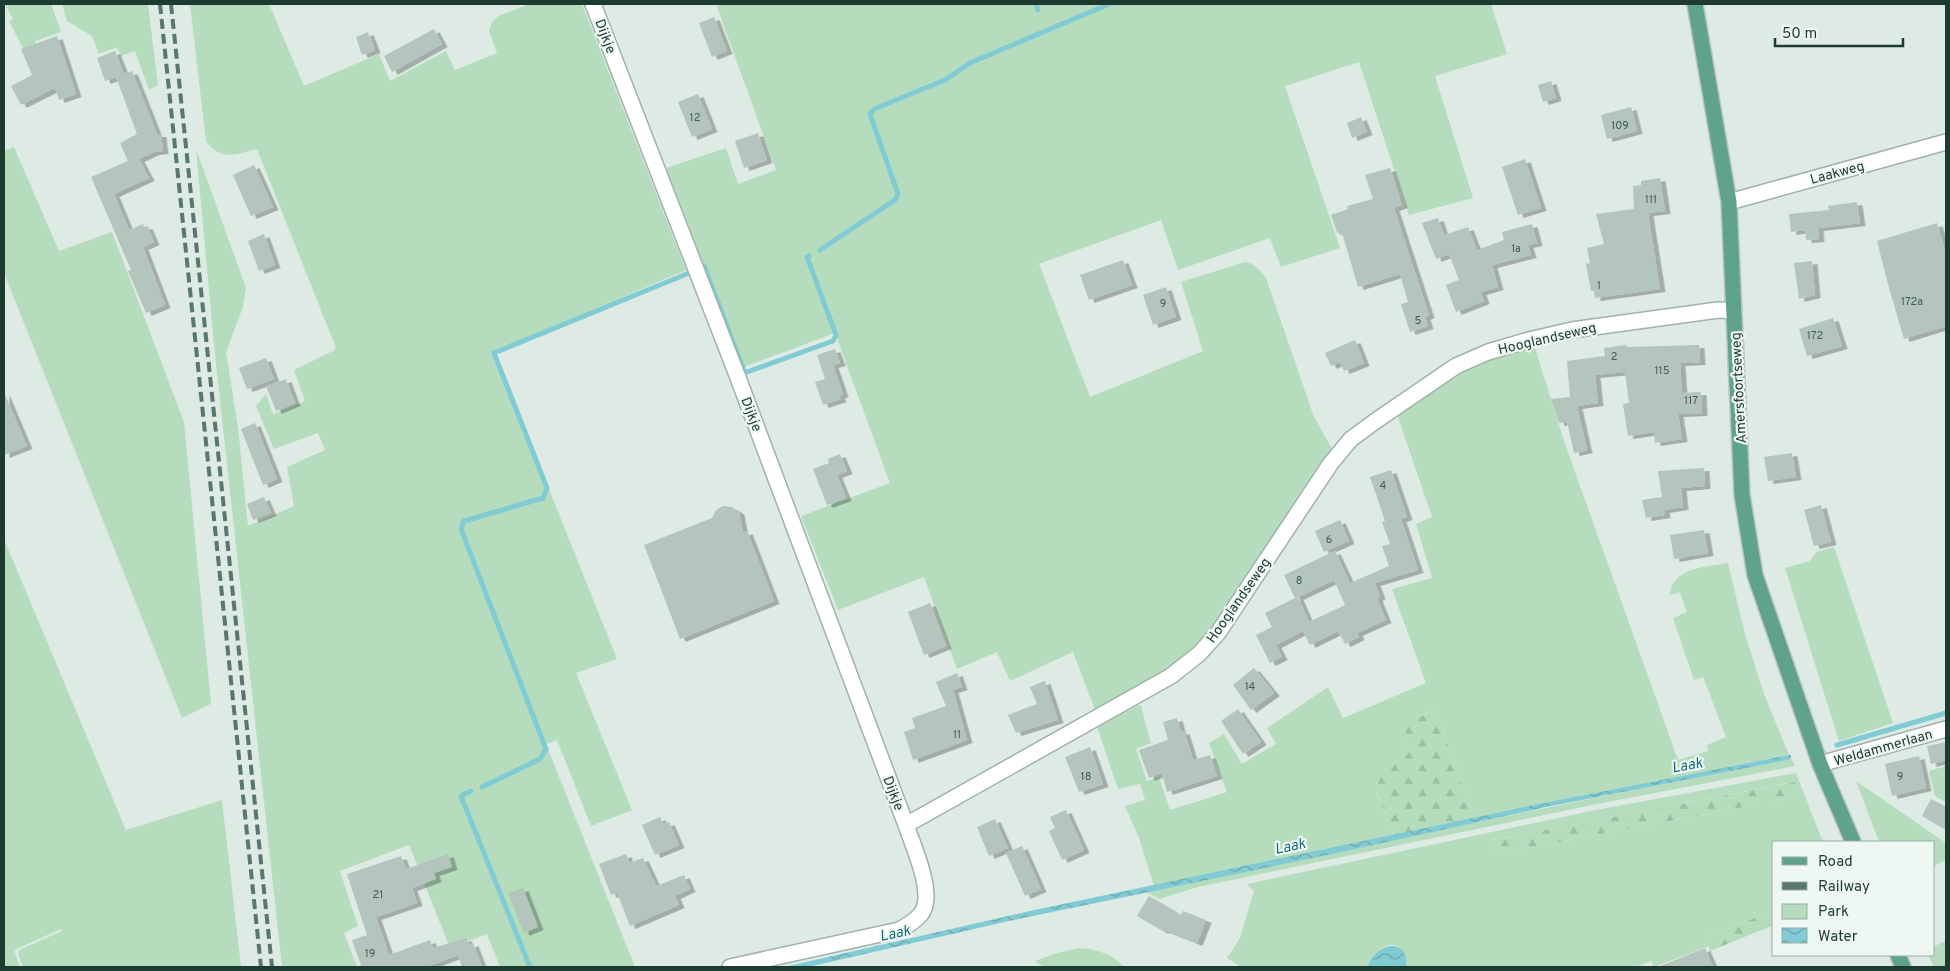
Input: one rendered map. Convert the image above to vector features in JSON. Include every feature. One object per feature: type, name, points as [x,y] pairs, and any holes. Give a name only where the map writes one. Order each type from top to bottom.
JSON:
[{"type":"main road","name":"Amersfoortseweg","points":[[1695,4],[1729,202],[1742,494],[1755,575],[1820,764],[1852,841]]},
{"type":"street","name":"Dijkje","points":[[593,4],[737,375],[906,825]]},
{"type":"street","name":"Laakweg","points":[[1729,202],[1946,142]]},
{"type":"street","name":"Hooglandseweg","points":[[906,825],[1142,694],[1186,665],[1218,633],[1331,463],[1351,439],[1456,366],[1507,346],[1572,330],[1718,310],[1734,311]]},
{"type":"street","name":"Weldammerlaan","points":[[1820,764],[1946,729]]},
{"type":"street","points":[[730,967],[899,930],[915,920],[922,914],[926,892],[906,825]]},
{"type":"green space","points":[[5,4],[51,4],[61,32],[35,41],[40,54],[28,58],[9,21],[13,19]]},
{"type":"green space","points":[[62,4],[148,4],[158,85],[149,90],[135,51],[121,56],[117,47],[99,54],[92,36],[67,21]]},
{"type":"green space","points":[[190,4],[269,4],[304,86],[379,54],[390,81],[446,51],[455,70],[497,53],[489,31],[492,22],[499,16],[529,4],[582,4],[686,270],[494,352],[617,659],[576,673],[632,810],[591,826],[557,740],[546,744],[635,967],[500,967],[487,934],[450,948],[409,845],[340,871],[358,926],[344,933],[357,967],[282,967],[214,345],[196,149],[246,288],[243,307],[226,352],[238,427],[248,526],[294,506],[287,467],[325,450],[318,433],[274,449],[256,406],[266,394],[273,414],[305,401],[294,370],[336,348],[257,149],[230,155],[223,154],[217,152],[206,141]]},
{"type":"green space","points":[[716,4],[1491,4],[1507,54],[1435,76],[1473,198],[1409,215],[1359,62],[1285,86],[1340,248],[1281,267],[1270,238],[1178,270],[1161,220],[1039,264],[1090,397],[1203,351],[1181,282],[1245,262],[1254,266],[1266,278],[1314,417],[1332,449],[1332,452],[1214,626],[1189,653],[1160,675],[1096,712],[1073,652],[1010,681],[997,652],[957,669],[924,577],[838,610],[801,516],[890,483],[835,333],[744,367],[666,168],[726,148],[738,184],[776,170]]},
{"type":"green space","points":[[14,147],[59,251],[112,232],[184,422],[211,704],[182,718],[4,273],[4,151]]},
{"type":"green space","points":[[1534,345],[1565,444],[1678,760],[1708,751],[1707,745],[1726,737],[1703,677],[1694,680],[1673,618],[1687,612],[1680,592],[1670,595],[1672,586],[1677,579],[1692,570],[1728,563],[1745,634],[1764,694],[1789,755],[1474,818],[1436,710],[1420,717],[1413,723],[1405,739],[1409,750],[1405,757],[1395,763],[1376,791],[1395,835],[1154,886],[1139,838],[1125,806],[1145,800],[1140,784],[1118,789],[1097,727],[1139,705],[1141,706],[1151,743],[1136,749],[1147,781],[1159,777],[1170,810],[1227,792],[1209,743],[1224,734],[1242,764],[1276,744],[1267,728],[1328,687],[1343,718],[1426,683],[1392,589],[1432,578],[1416,524],[1432,517],[1397,414],[1476,363]]},
{"type":"green space","points":[[4,539],[126,830],[222,800],[241,967],[23,967],[18,954],[19,950],[62,931],[61,929],[14,950],[20,967],[4,967]]},
{"type":"green space","points":[[1834,547],[1893,723],[1839,741],[1785,568],[1810,561],[1816,552]]},
{"type":"green space","points":[[1436,710],[1474,818],[1395,835],[1376,790],[1384,771],[1407,754],[1409,750],[1405,738],[1411,723]]},
{"type":"green space","points":[[1791,758],[1795,766],[1592,805],[1198,887],[1159,899],[1147,892],[1628,791],[1788,760]]},
{"type":"green space","points":[[1946,766],[1946,802],[1935,796],[1929,771]]},
{"type":"green space","points":[[1796,773],[1823,841],[1772,841],[1772,911],[1706,938],[1709,946],[1654,967],[1651,961],[1635,967],[1406,967],[1405,956],[1400,948],[1387,945],[1373,957],[1367,967],[1241,967],[1227,958],[1240,938],[1254,891],[1247,884],[1596,810]],"holes":[[[1794,782],[1797,797],[1495,854],[1493,840]]]},
{"type":"green space","points":[[1856,781],[1946,843],[1946,860],[1935,866],[1935,841],[1879,841]]},
{"type":"green space","points":[[1795,782],[1797,797],[1495,854],[1493,840]]},
{"type":"green space","points":[[1772,911],[1772,926],[1710,951],[1706,938]]},
{"type":"green space","points":[[1946,941],[1946,967],[1934,967],[1928,956],[1935,956],[1935,946]]},
{"type":"green space","points":[[1079,948],[1104,953],[1120,962],[1124,967],[1044,967],[1035,961]]},
{"type":"water","points":[[1791,755],[1791,758],[1788,760],[1551,806],[1009,921],[808,967],[784,967],[1030,911],[1529,806]]},
{"type":"water","points":[[1390,946],[1395,946],[1404,952],[1406,967],[1367,967],[1376,954]]},
{"type":"building","points":[[714,17],[727,51],[712,57],[699,23]]},
{"type":"building","points":[[434,29],[442,44],[392,72],[384,56]]},
{"type":"building","points":[[368,32],[375,50],[362,55],[356,37]]},
{"type":"building","points":[[57,36],[76,94],[59,100],[55,88],[21,105],[11,86],[32,75],[21,49]]},
{"type":"building","points":[[115,51],[124,74],[132,71],[157,134],[161,134],[163,151],[154,152],[139,159],[149,178],[114,194],[129,230],[143,224],[144,227],[147,226],[154,242],[143,247],[165,305],[146,313],[128,271],[131,270],[91,177],[128,161],[120,143],[137,134],[116,77],[105,81],[97,58]]},
{"type":"building","points":[[1551,81],[1556,98],[1543,102],[1538,85]]},
{"type":"building","points":[[698,94],[712,129],[692,137],[678,102]]},
{"type":"building","points":[[1631,107],[1637,131],[1607,139],[1601,115]]},
{"type":"building","points":[[1361,117],[1367,132],[1352,138],[1347,123]]},
{"type":"building","points":[[758,133],[767,160],[744,168],[735,141]]},
{"type":"building","points":[[1525,159],[1541,208],[1518,215],[1502,167]]},
{"type":"building","points":[[254,165],[273,207],[251,216],[233,175]]},
{"type":"building","points":[[1390,168],[1402,205],[1394,208],[1429,315],[1425,317],[1428,326],[1410,332],[1401,304],[1408,302],[1400,274],[1358,287],[1343,236],[1337,232],[1331,215],[1348,209],[1347,206],[1373,199],[1365,175]]},
{"type":"building","points":[[1660,178],[1665,211],[1648,213],[1660,289],[1595,298],[1594,291],[1591,291],[1586,264],[1590,263],[1587,248],[1604,244],[1596,214],[1634,209],[1633,186],[1641,185],[1641,181]]},
{"type":"building","points":[[1857,202],[1860,223],[1818,228],[1819,239],[1806,240],[1805,230],[1791,232],[1789,214],[1829,210],[1828,206]]},
{"type":"building","points":[[1438,218],[1444,235],[1468,227],[1477,250],[1504,240],[1502,232],[1532,224],[1537,243],[1528,245],[1531,255],[1492,265],[1498,287],[1481,292],[1484,301],[1456,312],[1446,285],[1459,280],[1449,254],[1436,259],[1422,223]]},
{"type":"building","points":[[1937,223],[1946,254],[1946,326],[1904,339],[1877,241]]},
{"type":"building","points":[[264,234],[275,265],[259,271],[248,241]]},
{"type":"building","points":[[1123,260],[1132,285],[1089,300],[1080,275]]},
{"type":"building","points":[[1812,261],[1815,295],[1799,299],[1794,263]]},
{"type":"building","points":[[1166,287],[1176,317],[1153,325],[1143,295]]},
{"type":"building","points":[[1833,318],[1842,346],[1807,356],[1799,329]]},
{"type":"building","points":[[1355,340],[1364,363],[1344,371],[1340,362],[1331,366],[1325,353]]},
{"type":"building","points":[[1626,345],[1627,347],[1699,345],[1700,362],[1680,363],[1682,393],[1701,392],[1702,413],[1678,414],[1682,439],[1655,443],[1654,432],[1628,436],[1623,404],[1629,403],[1625,372],[1595,375],[1598,403],[1577,406],[1587,450],[1574,453],[1567,422],[1559,423],[1551,399],[1570,397],[1567,361],[1605,356],[1604,348]]},
{"type":"building","points":[[835,349],[840,363],[833,365],[843,394],[839,396],[841,399],[823,405],[815,382],[825,379],[817,355]]},
{"type":"building","points":[[266,358],[274,379],[247,389],[239,368]]},
{"type":"building","points":[[286,379],[295,403],[276,411],[266,386]]},
{"type":"building","points":[[4,392],[27,446],[4,455]]},
{"type":"building","points":[[255,423],[277,479],[263,485],[241,429]]},
{"type":"building","points":[[1792,453],[1796,477],[1768,481],[1764,457]]},
{"type":"building","points":[[840,454],[847,471],[837,475],[846,498],[827,505],[813,469],[829,463],[828,459]]},
{"type":"building","points":[[1704,468],[1705,486],[1681,488],[1683,507],[1664,510],[1665,515],[1646,518],[1642,500],[1662,497],[1658,471]]},
{"type":"building","points":[[1391,470],[1407,517],[1401,519],[1418,570],[1375,583],[1380,596],[1377,598],[1386,620],[1357,633],[1359,637],[1345,644],[1338,631],[1310,645],[1303,631],[1276,645],[1282,657],[1270,663],[1256,635],[1272,627],[1265,613],[1295,598],[1284,575],[1335,551],[1350,583],[1389,566],[1382,546],[1390,544],[1382,522],[1385,521],[1370,477]],"holes":[[[1334,580],[1345,605],[1309,622],[1298,597]]]},
{"type":"building","points":[[264,497],[271,513],[253,520],[247,504]]},
{"type":"building","points":[[1821,505],[1831,542],[1814,546],[1804,510]]},
{"type":"building","points":[[723,506],[732,507],[739,512],[743,533],[747,531],[774,601],[680,639],[644,545],[712,518],[716,510]]},
{"type":"building","points":[[1340,520],[1349,541],[1324,552],[1315,531]]},
{"type":"building","points":[[1704,530],[1708,553],[1674,559],[1670,535]]},
{"type":"building","points":[[930,603],[946,646],[924,655],[908,612]]},
{"type":"building","points":[[1254,668],[1274,693],[1251,710],[1233,685]]},
{"type":"building","points":[[957,673],[962,687],[953,690],[967,740],[913,760],[904,732],[915,728],[912,718],[946,706],[936,682]]},
{"type":"building","points":[[1045,681],[1058,720],[1016,733],[1008,715],[1037,704],[1030,687]]},
{"type":"building","points":[[1238,709],[1261,742],[1243,754],[1221,721]]},
{"type":"building","points":[[1177,718],[1181,732],[1184,731],[1193,760],[1210,755],[1217,776],[1167,792],[1162,773],[1149,778],[1139,750],[1168,740],[1163,722]]},
{"type":"building","points":[[1946,742],[1946,760],[1931,764],[1927,746]]},
{"type":"building","points":[[1090,747],[1103,784],[1079,792],[1065,757]]},
{"type":"building","points":[[1919,756],[1926,788],[1892,796],[1885,764]]},
{"type":"building","points":[[1931,799],[1946,807],[1946,830],[1922,816]]},
{"type":"building","points":[[1066,810],[1084,850],[1062,860],[1049,831],[1055,828],[1050,817]]},
{"type":"building","points":[[660,817],[663,824],[669,822],[679,845],[655,855],[642,825]]},
{"type":"building","points":[[995,819],[1008,848],[989,856],[977,827]]},
{"type":"building","points":[[1022,846],[1041,889],[1025,896],[1006,853]]},
{"type":"building","points":[[448,854],[452,867],[434,873],[436,879],[412,888],[417,903],[376,917],[389,955],[430,940],[433,948],[466,938],[469,945],[473,943],[482,967],[462,967],[458,955],[426,967],[360,967],[361,965],[352,940],[367,935],[347,874],[401,856],[406,869]]},
{"type":"building","points":[[626,854],[629,863],[643,858],[656,886],[684,875],[690,889],[675,896],[679,905],[630,926],[617,893],[611,895],[599,864]]},
{"type":"building","points":[[523,888],[538,927],[524,933],[508,893]]},
{"type":"building","points":[[1149,896],[1181,915],[1183,911],[1206,920],[1197,943],[1163,931],[1137,916]]},
{"type":"building","points":[[1705,948],[1713,967],[1658,967]]},
{"type":"waterway","points":[[1036,4],[1038,10]]},
{"type":"waterway","points":[[820,250],[895,200],[898,194],[870,114],[874,109],[945,80],[970,63],[1109,4]]},
{"type":"waterway","points":[[703,267],[744,371],[747,372],[833,341],[836,335],[807,257],[809,256]]},
{"type":"waterway","points":[[482,787],[540,759],[546,749],[461,529],[464,521],[543,498],[547,488],[494,353],[689,273]]},
{"type":"waterway","name":"Laak","points":[[1837,745],[1946,713]]},
{"type":"waterway","points":[[471,791],[461,796],[530,967]]},
{"type":"railway","points":[[160,4],[261,967]]},
{"type":"railway","points":[[171,4],[272,967]]}]
